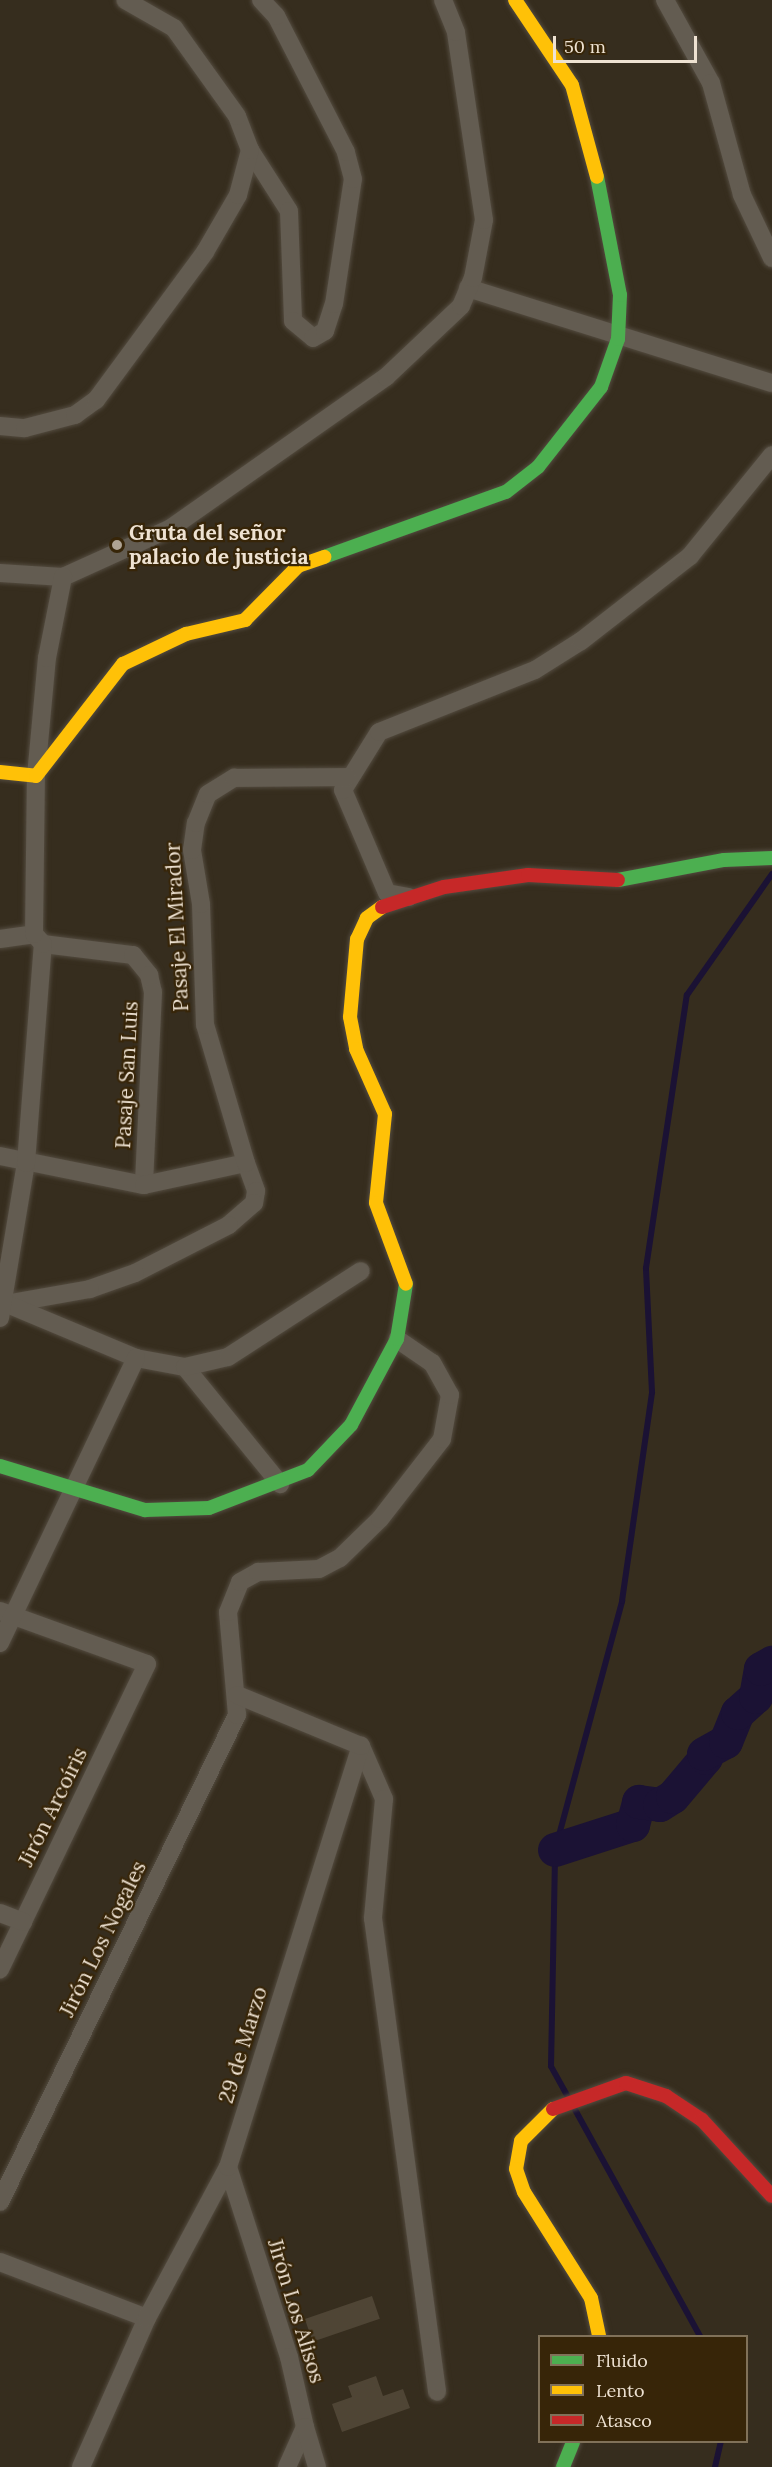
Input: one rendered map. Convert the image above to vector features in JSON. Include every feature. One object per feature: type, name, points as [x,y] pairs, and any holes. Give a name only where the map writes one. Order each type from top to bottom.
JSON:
[{"type":"street","points":[[125,0],[174,28]]},
{"type":"street","points":[[153,0],[237,116],[250,150],[289,211],[293,321],[313,338],[325,331],[334,304],[353,179],[346,152],[276,16],[261,0]]},
{"type":"street","points":[[0,573],[63,577],[138,545],[196,512],[386,377],[436,333],[461,306],[468,288],[484,220],[456,32],[443,0]]},
{"type":"street","points":[[36,776],[123,664],[186,634],[245,620],[298,566],[506,492],[538,467],[601,387],[618,339],[620,295],[585,125],[572,85],[515,0]]},
{"type":"street","points":[[665,0],[711,83],[742,195],[772,258]]},
{"type":"street","points":[[0,426],[25,428],[75,415],[96,400],[206,252],[238,195],[250,150]]},
{"type":"street","points":[[468,288],[618,339],[772,383]]},
{"type":"street","points":[[411,897],[387,893],[343,790],[347,777],[379,732],[536,670],[611,619],[690,556],[772,454]]},
{"type":"street","points":[[63,577],[47,658],[36,776],[39,939],[26,1163],[2,1306],[136,1358],[184,1367],[228,1357],[360,1272]]},
{"type":"street","points":[[0,772],[36,776]]},
{"type":"street","name":"Pasaje El Mirador","points":[[2,1306],[90,1289],[229,1225],[254,1203],[256,1191],[205,1025],[201,904],[192,850],[196,823],[208,794],[234,778],[347,777]]},
{"type":"street","points":[[0,1466],[146,1510],[209,1509],[280,1484],[308,1470],[351,1425],[398,1339],[406,1284],[376,1203],[385,1114],[356,1048],[350,1017],[357,939],[367,918],[411,897],[444,887],[528,875],[614,880],[724,860],[772,858]]},
{"type":"street","name":"Pasaje San Luis","points":[[0,939],[39,939],[133,955],[149,975],[153,992],[144,1185]]},
{"type":"street","points":[[0,1156],[144,1185],[246,1163]]},
{"type":"street","name":"Jirón Los Nogales","points":[[0,2202],[237,1715],[228,1612],[240,1582],[258,1572],[319,1569],[340,1558],[380,1519],[442,1438],[450,1395],[432,1363],[398,1339]]},
{"type":"street","points":[[0,1643],[6,1613],[136,1358]]},
{"type":"street","points":[[184,1367],[280,1484]]},
{"type":"street","name":"Jirón Arcoíris","points":[[0,1969],[147,1664],[6,1613]]},
{"type":"street","points":[[237,1695],[361,1746],[384,1799],[374,1918],[437,2392]]},
{"type":"street","name":"29 de Marzo","points":[[81,2467],[147,2318],[228,2167],[361,1746]]},
{"type":"street","points":[[0,1913],[23,1922]]},
{"type":"street","points":[[599,2335],[591,2298],[524,2192],[516,2169],[521,2141],[555,2107],[626,2083],[666,2096],[702,2120],[772,2196]]},
{"type":"street","name":"Jirón Los Alisos","points":[[228,2167],[290,2357],[305,2427],[317,2467]]},
{"type":"street","points":[[0,2262],[147,2318]]},
{"type":"street","points":[[287,2467],[305,2427]]},
{"type":"street","points":[[563,2467],[573,2443]]},
{"type":"building","points":[[372,2296],[380,2319],[313,2342],[305,2319]]},
{"type":"building","points":[[376,2376],[383,2396],[403,2389],[410,2408],[342,2432],[332,2404],[352,2397],[348,2386]]},
{"type":"waterway","points":[[568,2097],[551,2066],[555,1850],[622,1601],[652,1392],[646,1268],[687,995],[772,874]]},
{"type":"waterway","points":[[555,1850],[633,1825],[639,1802],[660,1805],[673,1797],[706,1758],[704,1754],[726,1742],[738,1713],[756,1697],[761,1669],[772,1663]]},
{"type":"waterway","points":[[573,2106],[699,2335]]},
{"type":"waterway","points":[[715,2467],[721,2443]]},
{"type":"traffic: fast","points":[[324,557],[506,492],[538,467],[601,387],[618,339],[620,295],[597,177]]},
{"type":"traffic: fast","points":[[618,880],[724,860],[772,858]]},
{"type":"traffic: fast","points":[[0,1466],[145,1510],[209,1508],[308,1470],[351,1425],[397,1339],[406,1284]]},
{"type":"traffic: fast","points":[[563,2467],[573,2443]]},
{"type":"traffic: slow","points":[[515,0],[572,85],[597,177]]},
{"type":"traffic: slow","points":[[0,772],[36,776],[123,664],[186,634],[245,620],[298,566],[324,557]]},
{"type":"traffic: slow","points":[[382,907],[367,918],[357,939],[350,1017],[356,1049],[385,1114],[376,1203],[406,1284]]},
{"type":"traffic: slow","points":[[553,2109],[521,2141],[516,2169],[524,2192],[591,2298],[599,2335]]},
{"type":"traffic: jam","points":[[382,907],[444,887],[528,875],[618,880]]},
{"type":"traffic: jam","points":[[553,2109],[626,2083],[666,2096],[702,2120],[772,2196]]},
{"type":"place","name":"Gruta del señor palacio de justicia","points":[[117,545]]}]
